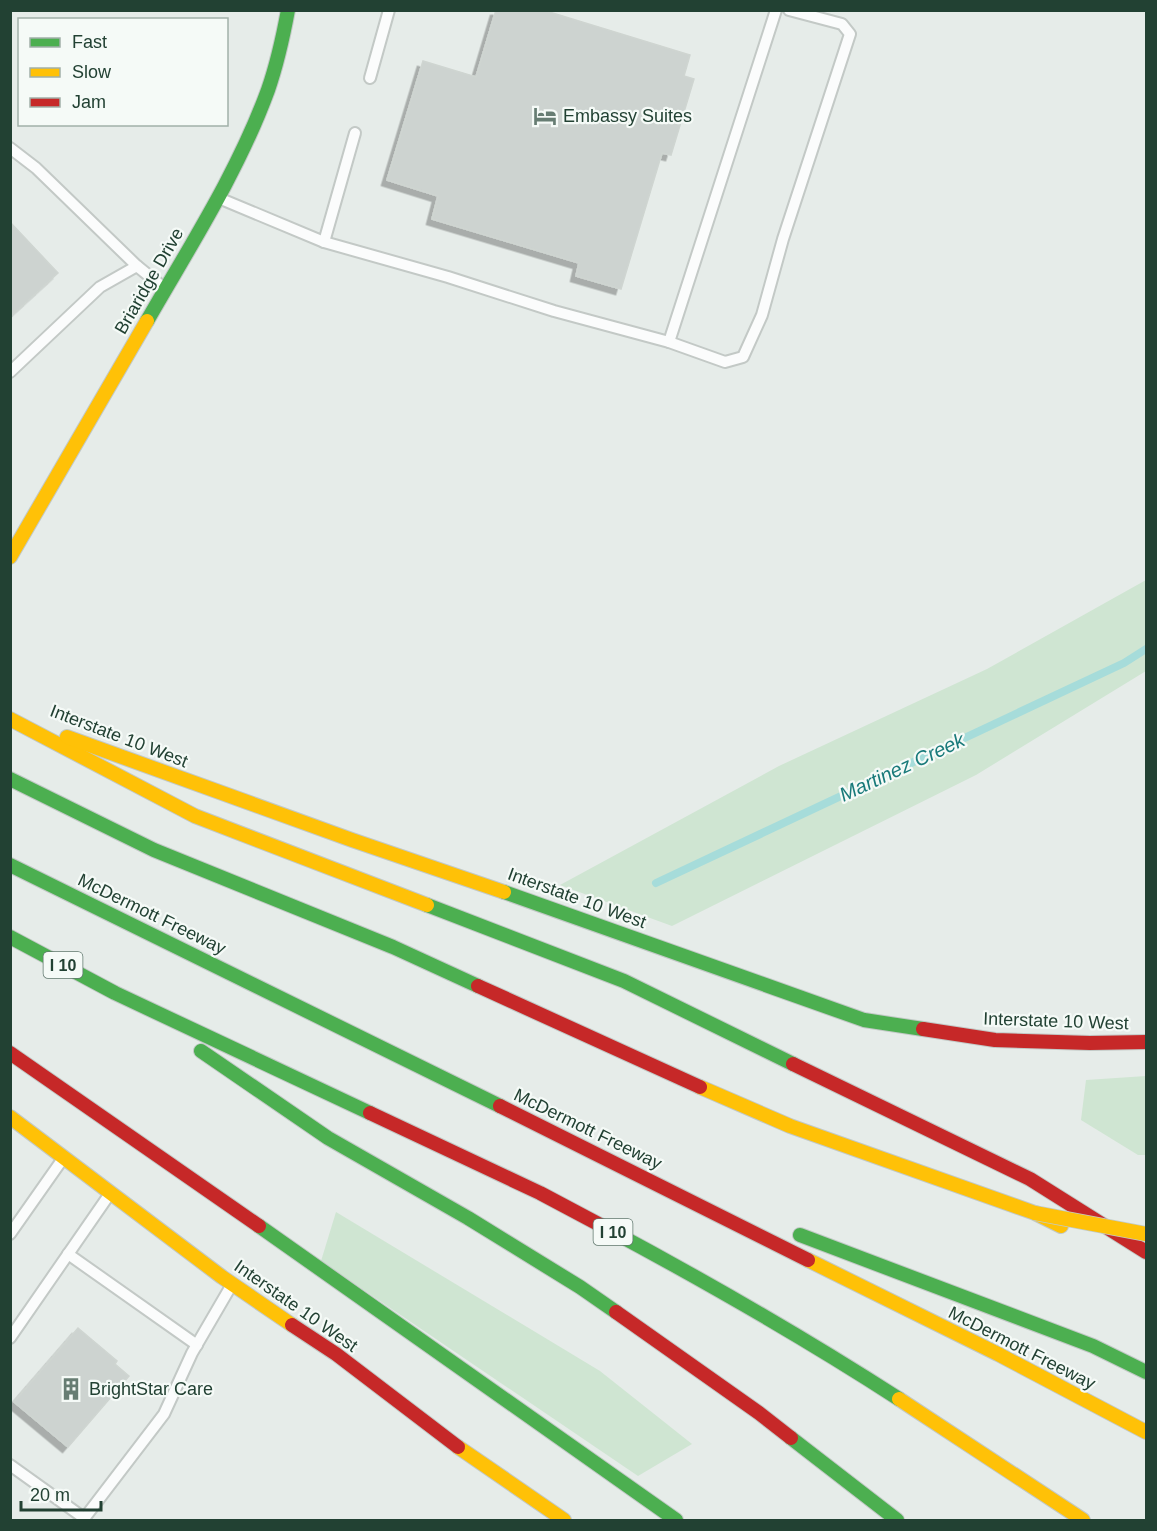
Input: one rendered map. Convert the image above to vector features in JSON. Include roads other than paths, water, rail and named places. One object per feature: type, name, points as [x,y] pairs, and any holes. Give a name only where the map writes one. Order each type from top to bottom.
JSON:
[{"type":"main road","name":"Briaridge Drive","points":[[10,557],[166,289],[252,134],[270,87],[284,38],[288,10]]},
{"type":"main road","name":"Interstate 10 West","points":[[10,714],[72,739],[352,840],[570,914],[864,1020],[995,1040],[1146,1042]]},
{"type":"main road","points":[[10,719],[195,816],[624,981],[1030,1179],[1146,1252]]},
{"type":"main road","points":[[10,779],[154,850],[393,947],[651,1066],[790,1126],[1035,1213],[1077,1234]]},
{"type":"main road","name":"McDermott Freeway","points":[[10,865],[647,1178],[822,1268],[998,1354],[1146,1432]]},
{"type":"main road","name":"I 10","points":[[10,937],[115,993],[540,1193],[718,1288],[839,1360],[982,1452],[1083,1521]]},
{"type":"main road","points":[[115,993],[328,1138],[468,1218],[580,1287],[759,1413],[897,1521]]},
{"type":"main road","points":[[10,1053],[676,1521]]},
{"type":"main road","name":"Interstate 10 West","points":[[10,1117],[232,1283],[336,1354],[481,1464],[564,1521]]},
{"type":"main road","points":[[647,1178],[759,1220]]},
{"type":"main road","points":[[1035,1213],[1146,1234]]},
{"type":"main road","points":[[792,1233],[1093,1346],[1146,1372]]},
{"type":"lane","points":[[370,78],[389,10]]},
{"type":"lane","points":[[669,342],[777,10]]},
{"type":"lane","points":[[218,198],[324,242],[448,277],[554,311],[669,342],[725,362],[743,357],[762,315],[783,239],[850,34],[842,24],[789,10]]},
{"type":"lane","points":[[324,242],[355,133]]},
{"type":"lane","points":[[10,148],[36,168],[137,266],[166,289]]},
{"type":"lane","points":[[10,372],[100,288],[137,266]]},
{"type":"lane","points":[[10,1234],[64,1157]]},
{"type":"lane","points":[[10,1338],[110,1192]]},
{"type":"lane","points":[[68,1254],[196,1345]]},
{"type":"lane","points":[[10,1465],[84,1519],[164,1414],[196,1345],[232,1283]]},
{"type":"waterway","name":"Martinez Creek","points":[[656,883],[1124,663],[1146,649]]},
{"type":"place","name":"Embassy Suites","points":[[545,116]]},
{"type":"place","name":"BrightStar Care","points":[[71,1389]]}]
